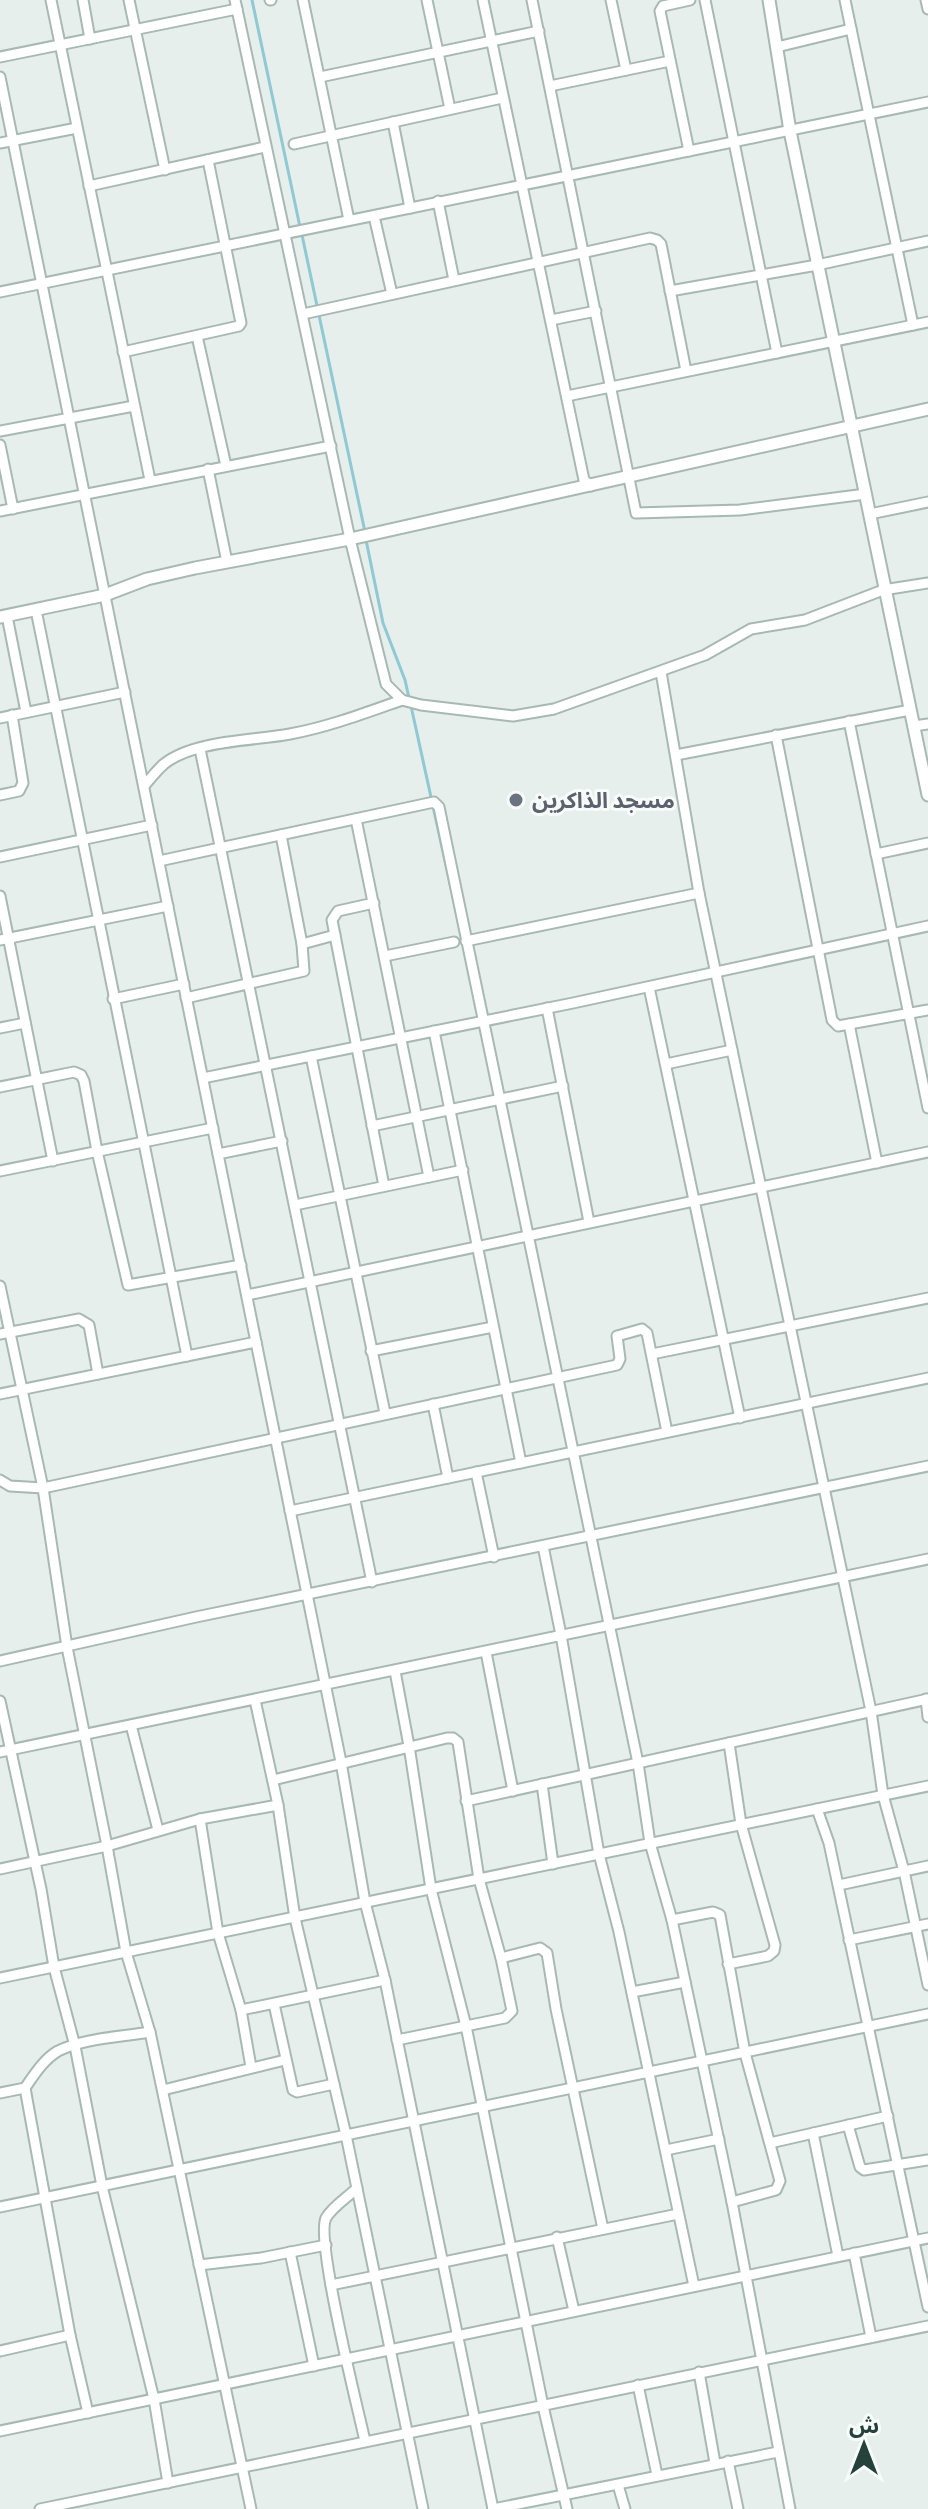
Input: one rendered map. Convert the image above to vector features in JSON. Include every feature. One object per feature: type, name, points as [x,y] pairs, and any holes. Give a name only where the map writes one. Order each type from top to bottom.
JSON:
[{"type":"street","points":[[51,0],[150,480]]},
{"type":"street","points":[[83,0],[90,39]]},
{"type":"street","points":[[129,0],[165,170]]},
{"type":"street","points":[[303,0],[349,220]]},
{"type":"street","points":[[427,0],[450,109]]},
{"type":"street","points":[[483,0],[584,480],[593,486]]},
{"type":"street","points":[[532,0],[636,513],[740,510],[866,494]]},
{"type":"street","points":[[611,0],[626,70]]},
{"type":"street","points":[[689,151],[660,11],[663,6],[690,0]]},
{"type":"street","points":[[705,0],[777,353]]},
{"type":"street","points":[[769,0],[790,131],[928,795]]},
{"type":"street","points":[[845,0],[913,325]]},
{"type":"street","points":[[926,0],[928,9]]},
{"type":"street","points":[[0,57],[136,30],[236,4],[350,539],[386,684],[402,700]]},
{"type":"street","points":[[777,47],[851,29]]},
{"type":"street","points":[[320,77],[539,31]]},
{"type":"street","points":[[550,86],[670,61]]},
{"type":"street","points":[[0,77],[326,1684],[365,1902],[385,1980],[493,2509],[778,2452]]},
{"type":"street","points":[[294,144],[502,98]]},
{"type":"street","points":[[0,292],[928,102]]},
{"type":"street","points":[[393,122],[410,208]]},
{"type":"street","points":[[0,143],[77,128]]},
{"type":"street","points":[[89,186],[265,147]]},
{"type":"street","points":[[123,352],[239,326],[241,323],[208,160]]},
{"type":"street","points":[[438,201],[454,280]]},
{"type":"street","points":[[374,216],[392,294]]},
{"type":"street","points":[[303,314],[650,238],[661,244],[686,371]]},
{"type":"street","points":[[670,291],[761,276],[928,241]]},
{"type":"street","points":[[551,320],[596,311]]},
{"type":"street","points":[[567,396],[928,322]]},
{"type":"street","points":[[197,336],[226,466]]},
{"type":"street","points":[[0,431],[134,406]]},
{"type":"street","points":[[26,712],[3,616],[105,595],[147,579],[350,539],[928,409]]},
{"type":"street","points":[[0,445],[13,509]]},
{"type":"street","points":[[0,511],[331,446]]},
{"type":"street","points":[[208,469],[227,562]]},
{"type":"street","points":[[870,514],[928,502]]},
{"type":"street","points":[[144,786],[165,763],[185,753],[291,734],[358,716],[402,700],[513,716],[554,709],[705,655],[751,629],[805,620],[883,590],[928,583]]},
{"type":"street","points":[[36,610],[187,1356]]},
{"type":"street","points":[[661,672],[699,893],[871,1711],[883,1795],[904,1871],[928,1985]]},
{"type":"street","points":[[0,718],[125,692]]},
{"type":"street","points":[[676,755],[910,710]]},
{"type":"street","points":[[0,795],[19,791],[23,783],[12,715]]},
{"type":"street","points":[[849,721],[928,1108]]},
{"type":"street","points":[[914,726],[928,724]]},
{"type":"street","points":[[776,735],[832,1020],[838,1026],[928,1010]]},
{"type":"street","points":[[200,749],[372,1582]]},
{"type":"street","points":[[159,861],[437,803],[638,1763],[650,1843],[672,1920],[719,2139],[790,2509]]},
{"type":"street","points":[[356,819],[429,1177]]},
{"type":"street","points":[[0,857],[152,825]]},
{"type":"street","points":[[186,998],[304,971],[302,944],[281,835]]},
{"type":"street","points":[[876,854],[928,843]]},
{"type":"street","points":[[466,941],[699,893]]},
{"type":"street","points":[[0,896],[4,939],[25,1023],[53,1161]]},
{"type":"street","points":[[374,903],[338,911],[332,920],[384,1186]]},
{"type":"street","points":[[4,939],[168,906]]},
{"type":"street","points":[[203,1078],[649,987],[928,926]]},
{"type":"street","points":[[302,944],[335,935]]},
{"type":"street","points":[[385,956],[454,942]]},
{"type":"street","points":[[113,999],[184,984]]},
{"type":"street","points":[[649,987],[740,1418]]},
{"type":"street","points":[[547,1008],[589,1222]]},
{"type":"street","points":[[0,1028],[25,1023]]},
{"type":"street","points":[[849,1024],[877,1163]]},
{"type":"street","points":[[434,1031],[521,1463]]},
{"type":"street","points":[[666,1064],[732,1050]]},
{"type":"street","points":[[311,1056],[385,1413]]},
{"type":"street","points":[[0,1087],[74,1072],[81,1075],[126,1283],[132,1286],[241,1265]]},
{"type":"street","points":[[372,1126],[563,1086]]},
{"type":"street","points":[[0,1171],[213,1128]]},
{"type":"street","points":[[218,1154],[282,1141]]},
{"type":"street","points":[[247,1295],[928,1152]]},
{"type":"street","points":[[295,1205],[463,1170]]},
{"type":"street","points":[[0,1286],[5,1333],[23,1389],[43,1488],[67,1647],[126,1952],[150,2032],[251,2509]]},
{"type":"street","points":[[652,1354],[928,1298]]},
{"type":"street","points":[[5,1333],[79,1319],[85,1321],[89,1325],[98,1374]]},
{"type":"street","points":[[371,1351],[493,1327]]},
{"type":"street","points":[[0,1480],[17,1488],[43,1488],[617,1365],[620,1359],[616,1338],[619,1333],[645,1330],[667,1432]]},
{"type":"street","points":[[0,1394],[256,1342]]},
{"type":"street","points":[[290,1511],[928,1378]]},
{"type":"street","points":[[433,1404],[448,1478]]},
{"type":"street","points":[[0,1661],[196,1617],[928,1468]]},
{"type":"street","points":[[476,1472],[494,1557]]},
{"type":"street","points":[[543,1546],[599,1854],[632,1992],[694,2286]]},
{"type":"street","points":[[5,1751],[928,1559]]},
{"type":"street","points":[[486,1652],[513,1791]]},
{"type":"street","points":[[395,1671],[431,1889],[466,2026],[543,2406],[567,2509]]},
{"type":"street","points":[[466,1801],[927,1699],[928,1717]]},
{"type":"street","points":[[255,1700],[278,1805],[295,1918],[346,2135],[423,2509]]},
{"type":"street","points":[[0,1701],[5,1751],[35,1862],[54,1967],[75,2046],[102,2186],[154,2399],[168,2483]]},
{"type":"street","points":[[131,1725],[158,1830]]},
{"type":"street","points":[[273,1780],[447,1738],[458,1742],[479,1879],[512,2011],[510,2015],[397,2040]]},
{"type":"street","points":[[728,1964],[768,1956],[775,1945],[741,1824],[729,1743]]},
{"type":"street","points":[[542,1784],[553,1864]]},
{"type":"street","points":[[0,1978],[928,1786]]},
{"type":"street","points":[[0,1869],[107,1846],[200,1819],[278,1805]]},
{"type":"street","points":[[817,1809],[839,1885],[928,2307]]},
{"type":"street","points":[[200,1819],[218,1933],[241,2010],[251,2067]]},
{"type":"street","points":[[839,1885],[928,1866]]},
{"type":"street","points":[[672,1920],[718,1912],[745,2053],[780,2185],[776,2190],[732,2202]]},
{"type":"street","points":[[849,1940],[928,1924]]},
{"type":"street","points":[[501,1958],[540,1948],[547,1953],[603,2229]]},
{"type":"street","points":[[241,2010],[385,1980]]},
{"type":"street","points":[[632,1992],[685,1982]]},
{"type":"street","points":[[274,2004],[294,2092],[334,2084]]},
{"type":"street","points":[[0,2207],[928,2014]]},
{"type":"street","points":[[0,2093],[25,2088],[51,2056],[75,2046],[150,2032]]},
{"type":"street","points":[[163,2090],[285,2060]]},
{"type":"street","points":[[25,2088],[70,2335],[88,2413]]},
{"type":"street","points":[[770,2143],[888,2116]]},
{"type":"street","points":[[848,2125],[860,2167],[864,2170],[928,2160]]},
{"type":"street","points":[[813,2133],[838,2256]]},
{"type":"street","points":[[666,2150],[719,2139]]},
{"type":"street","points":[[357,2188],[326,2219],[326,2245],[331,2285],[365,2441]]},
{"type":"street","points":[[331,2285],[678,2214]]},
{"type":"street","points":[[557,2237],[574,2311]]},
{"type":"street","points":[[0,2431],[928,2238]]},
{"type":"street","points":[[199,2265],[326,2245]]},
{"type":"street","points":[[290,2252],[314,2366]]},
{"type":"street","points":[[854,2253],[871,2337]]},
{"type":"street","points":[[40,2509],[928,2326]]},
{"type":"street","points":[[0,2351],[70,2335]]},
{"type":"street","points":[[699,2372],[715,2463]]},
{"type":"street","points":[[638,2385],[657,2475]]},
{"type":"street","points":[[728,2461],[738,2509]]},
{"type":"street","points":[[618,2485],[625,2509]]},
{"type":"waterway","points":[[252,0],[300,227]]},
{"type":"waterway","points":[[302,235],[365,532]]},
{"type":"waterway","points":[[366,540],[383,623],[409,698]]},
{"type":"waterway","points":[[411,706],[465,952]]},
{"type":"place","name":"مسجد الذاكرين","points":[[516,800]]}]
